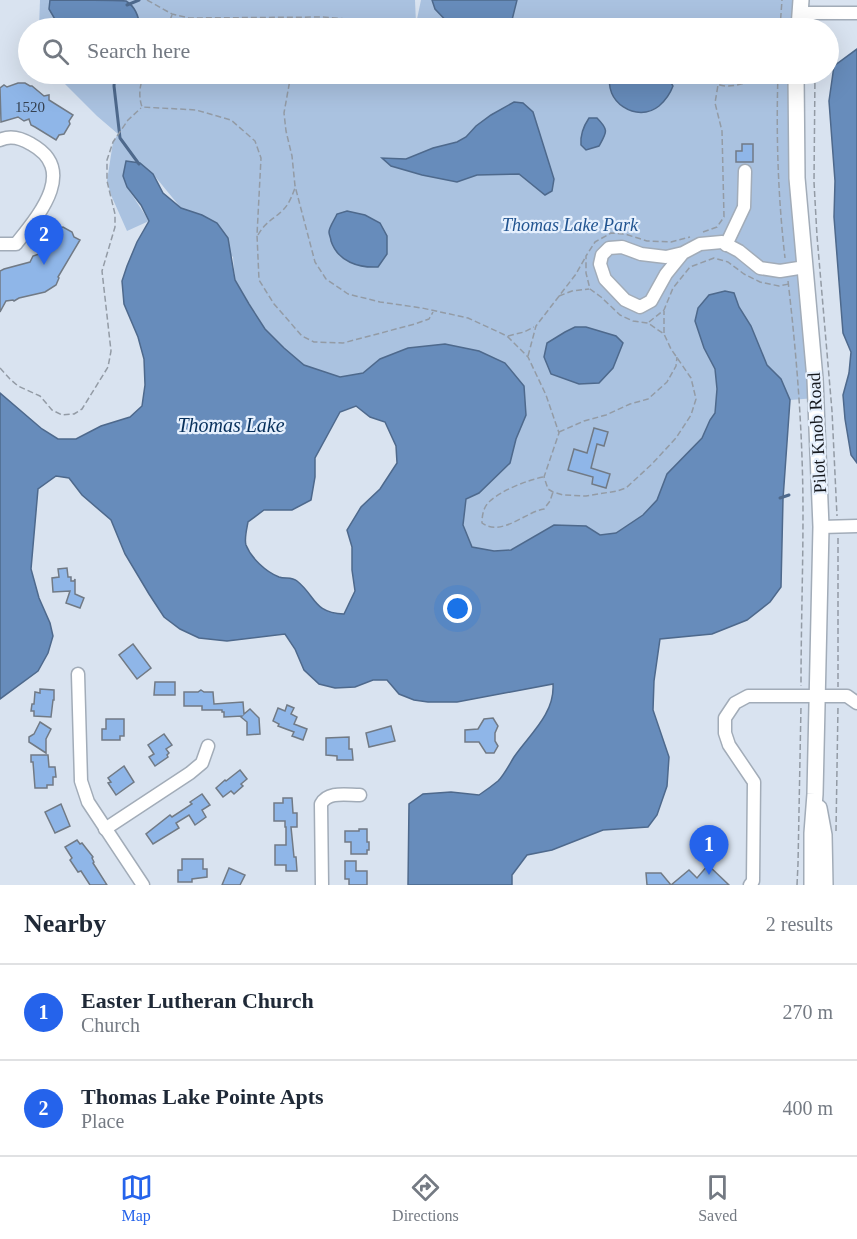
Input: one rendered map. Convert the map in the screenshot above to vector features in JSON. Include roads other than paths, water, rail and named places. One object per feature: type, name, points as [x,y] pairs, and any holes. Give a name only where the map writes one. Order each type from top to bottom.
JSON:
[{"type":"main road","name":"Pilot Knob Road","points":[[796,84],[797,178],[815,379],[821,527],[812,885]]},
{"type":"main road","name":"Pilot Knob Road","points":[[815,794],[824,835],[825,885]]},
{"type":"street","points":[[800,14],[857,13]]},
{"type":"street","points":[[0,140],[18,138],[44,153],[51,162],[54,179],[49,195],[30,226],[16,243],[0,244]]},
{"type":"street","points":[[726,244],[744,207],[745,171]]},
{"type":"street","points":[[683,253],[666,274],[651,301],[640,307],[624,300],[605,279],[600,264],[602,255],[609,248],[622,246],[641,254],[666,257],[683,253],[700,244],[722,242],[739,251],[760,268],[780,271],[805,267]]},
{"type":"street","points":[[821,527],[857,526]]},
{"type":"street","points":[[78,674],[81,781],[88,802],[143,885]]},
{"type":"street","points":[[750,885],[753,881],[754,782],[729,745],[725,733],[725,718],[735,703],[748,696],[847,696],[857,703]]},
{"type":"street","points":[[105,829],[190,773],[202,763],[208,746]]},
{"type":"street","points":[[322,885],[321,804],[324,798],[330,795],[360,795]]},
{"type":"water","points":[[50,0],[126,1],[132,6],[138,18],[54,18],[49,9]]},
{"type":"water","points":[[432,0],[517,0],[512,18],[444,18],[435,9]]},
{"type":"water","points":[[857,49],[857,463],[851,455],[845,419],[843,395],[849,373],[851,352],[843,333],[834,217],[835,181],[829,101],[831,84],[839,84],[839,62]]},
{"type":"water","points":[[610,84],[672,84],[673,86],[668,97],[650,111],[632,111],[623,107],[612,93]]},
{"type":"water","points":[[514,102],[523,103],[533,112],[554,179],[552,191],[545,195],[519,174],[477,175],[457,182],[391,166],[382,158],[406,159],[433,148],[457,142],[491,115]]},
{"type":"water","points":[[589,118],[597,118],[606,131],[599,146],[586,150],[581,145],[581,138]]},
{"type":"water","name":"Thomas Lake","points":[[126,161],[140,163],[153,174],[163,193],[181,208],[217,223],[228,238],[235,280],[249,304],[265,329],[304,365],[340,377],[363,373],[380,359],[408,348],[445,344],[479,351],[505,363],[524,386],[526,415],[516,439],[510,463],[479,493],[466,499],[463,525],[472,547],[494,551],[511,550],[554,525],[586,526],[600,535],[616,533],[643,515],[657,500],[667,474],[702,438],[715,413],[717,389],[715,369],[704,348],[695,321],[698,308],[709,295],[725,291],[734,293],[767,365],[781,379],[790,400],[783,499],[781,587],[770,602],[747,620],[712,634],[660,639],[654,681],[653,710],[669,757],[667,786],[657,815],[648,827],[603,830],[552,850],[527,855],[512,875],[512,885],[408,885],[409,804],[423,794],[451,792],[479,795],[498,781],[540,724],[550,705],[553,684],[457,702],[428,702],[399,694],[387,680],[373,680],[355,687],[335,688],[319,684],[304,670],[295,649],[285,634],[227,641],[199,638],[180,629],[164,617],[125,554],[111,520],[82,495],[69,478],[56,476],[38,489],[31,569],[53,636],[48,653],[38,671],[0,699],[0,393],[42,429],[58,439],[76,439],[101,426],[130,417],[142,406],[145,385],[144,359],[138,337],[124,304],[122,281],[137,242],[149,221],[141,205],[127,187],[123,176]],"holes":[[[356,406],[370,417],[385,422],[396,446],[397,463],[380,489],[361,507],[347,530],[352,547],[355,591],[344,614],[334,613],[326,611],[316,603],[297,581],[279,577],[260,564],[251,555],[246,545],[246,530],[248,522],[264,510],[292,510],[311,500],[315,477],[315,458],[340,412]]]},
{"type":"water","points":[[347,211],[365,215],[380,223],[387,236],[387,254],[378,267],[350,262],[334,248],[329,234],[330,228],[337,214]]},
{"type":"water","points":[[575,327],[586,327],[616,336],[623,343],[613,368],[599,383],[579,384],[551,374],[544,357],[547,343]]},
{"type":"waterway","points":[[127,5],[139,0]]},
{"type":"waterway","points":[[114,84],[120,138],[139,164]]},
{"type":"waterway","points":[[780,498],[789,495]]},
{"type":"place","name":"Thomas Lake Pointe Apts","points":[[44,265]]},
{"type":"place","name":"Easter Lutheran Church","points":[[709,875]]},
{"type":"park label","name":"Thomas Lake Park","points":[[570,225]]}]
